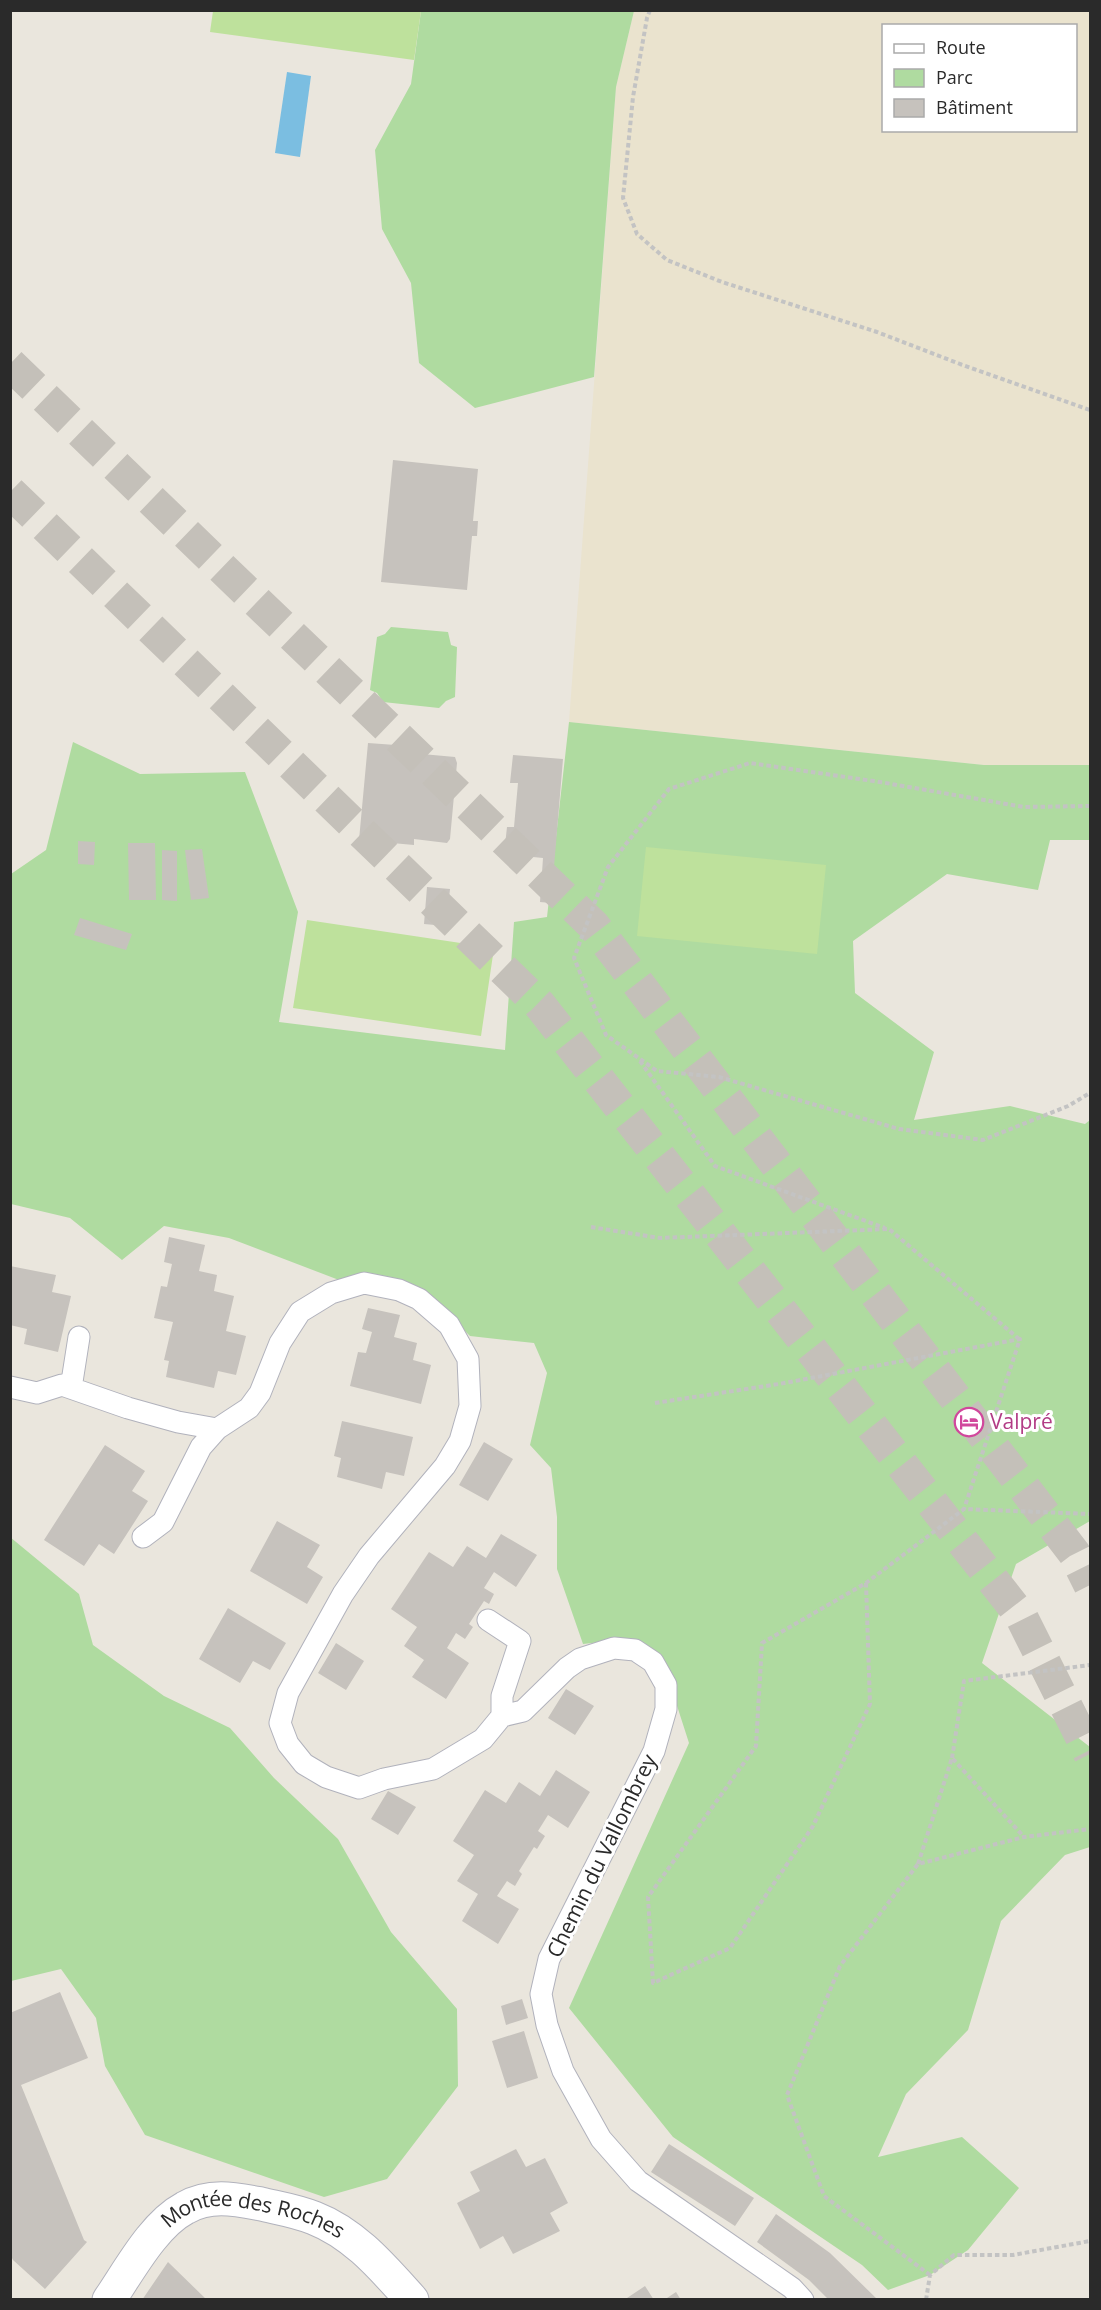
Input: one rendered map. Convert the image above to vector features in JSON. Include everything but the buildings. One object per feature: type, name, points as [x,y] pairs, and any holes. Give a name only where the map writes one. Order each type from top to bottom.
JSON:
[{"type":"street","name":"Montée des Roches","points":[[109,2300],[153,2236],[169,2219],[185,2207],[208,2200],[229,2198],[314,2218],[341,2231],[370,2254],[412,2300]]},
{"type":"lane","points":[[143,1537],[163,1522],[201,1447],[217,1429],[249,1408],[260,1393],[280,1343],[300,1312],[331,1293],[364,1284],[399,1290],[419,1299],[449,1324],[468,1359],[470,1406],[460,1441],[445,1466],[369,1556],[343,1594],[288,1693],[280,1723],[288,1744],[304,1764],[326,1777],[359,1788],[384,1779],[433,1769],[483,1739],[501,1716],[502,1696],[520,1641],[488,1620]]},
{"type":"lane","points":[[71,1388],[79,1337]]},
{"type":"lane","points":[[10,1387],[37,1393],[62,1385],[128,1408],[178,1422],[217,1429]]},
{"type":"lane","name":"Chemin du Vallombrey","points":[[501,1716],[523,1711],[567,1668],[580,1659],[614,1648],[634,1650],[653,1662],[666,1685],[666,1709],[654,1751],[549,1959],[541,1994],[547,2025],[563,2071],[602,2139],[638,2181],[792,2288],[803,2300]]},
{"type":"path","points":[[650,10],[633,97],[623,198],[637,234],[668,260],[722,282],[878,332],[1090,410]]},
{"type":"path","points":[[1090,806],[1024,807],[880,782],[750,763],[669,789],[608,867],[574,958],[606,1035],[657,1071],[719,1077],[899,1130],[983,1140],[1068,1106],[1090,1093]]},
{"type":"path","points":[[637,1057],[715,1166],[889,1229],[1020,1339]]},
{"type":"path","points":[[591,1227],[660,1238],[889,1229]]},
{"type":"path","points":[[656,1403],[779,1384],[1020,1339]]},
{"type":"path","points":[[866,1583],[870,1704],[813,1826],[730,1948],[652,1983],[648,1897],[756,1746],[762,1644],[866,1583],[964,1509],[1020,1339]]},
{"type":"path","points":[[964,1509],[1090,1514]]},
{"type":"path","points":[[930,2275],[824,2196],[787,2095],[840,1966],[918,1864],[952,1758],[964,1682],[1090,1665]]},
{"type":"path","points":[[952,1758],[1024,1838]]},
{"type":"path","points":[[918,1864],[1024,1838],[1090,1828]]},
{"type":"path","points":[[926,2300],[930,2275],[954,2255],[1013,2255],[1090,2241]]},
{"type":"shaded area","points":[[634,11],[1090,11],[1090,765],[984,765],[569,722],[616,87]]},
{"type":"green space","points":[[213,10],[421,11],[414,60],[210,32]]},
{"type":"green space","points":[[421,11],[634,11],[616,87],[594,377],[475,408],[419,363],[411,283],[382,229],[375,150],[411,84]]},
{"type":"green space","points":[[391,627],[448,632],[451,645],[457,647],[455,697],[446,701],[439,708],[383,702],[377,693],[370,690],[377,637],[385,634]]},
{"type":"green space","points":[[569,722],[984,765],[1090,765],[1090,840],[1050,840],[1038,890],[947,874],[853,941],[855,993],[934,1052],[914,1120],[1010,1106],[1085,1124],[1090,1120],[1090,1521],[1016,1564],[982,1663],[1090,1747],[1090,1847],[1065,1855],[1001,1921],[968,2030],[906,2094],[878,2157],[962,2137],[1019,2188],[968,2250],[930,2275],[888,2290],[862,2265],[673,2137],[569,2008],[689,1743],[670,1684],[628,1639],[583,1644],[557,1569],[557,1517],[551,1468],[530,1445],[547,1373],[534,1343],[470,1336],[424,1291],[374,1274],[339,1280],[229,1238],[164,1226],[122,1260],[70,1218],[11,1204],[11,874],[46,850],[73,742],[140,774],[245,772],[298,912],[279,1022],[505,1050],[514,922],[547,917]]},
{"type":"green space","points":[[646,847],[826,865],[817,954],[637,936]]},
{"type":"green space","points":[[307,920],[494,948],[481,1036],[293,1008]]},
{"type":"green space","points":[[10,1537],[79,1594],[93,1645],[164,1696],[230,1728],[274,1778],[338,1839],[391,1932],[457,2009],[458,2086],[387,2179],[324,2197],[145,2135],[105,2066],[96,2018],[61,1969],[11,1981]]},
{"type":"water","points":[[287,72],[311,76],[300,157],[275,153]]},
{"type":"tunnel","points":[[10,364],[594,926],[1074,1553],[1090,1585]]},
{"type":"tunnel","points":[[10,492],[539,1004],[1021,1616],[1090,1754]]},
{"type":"place","name":"Valpré","points":[[969,1422]]}]
